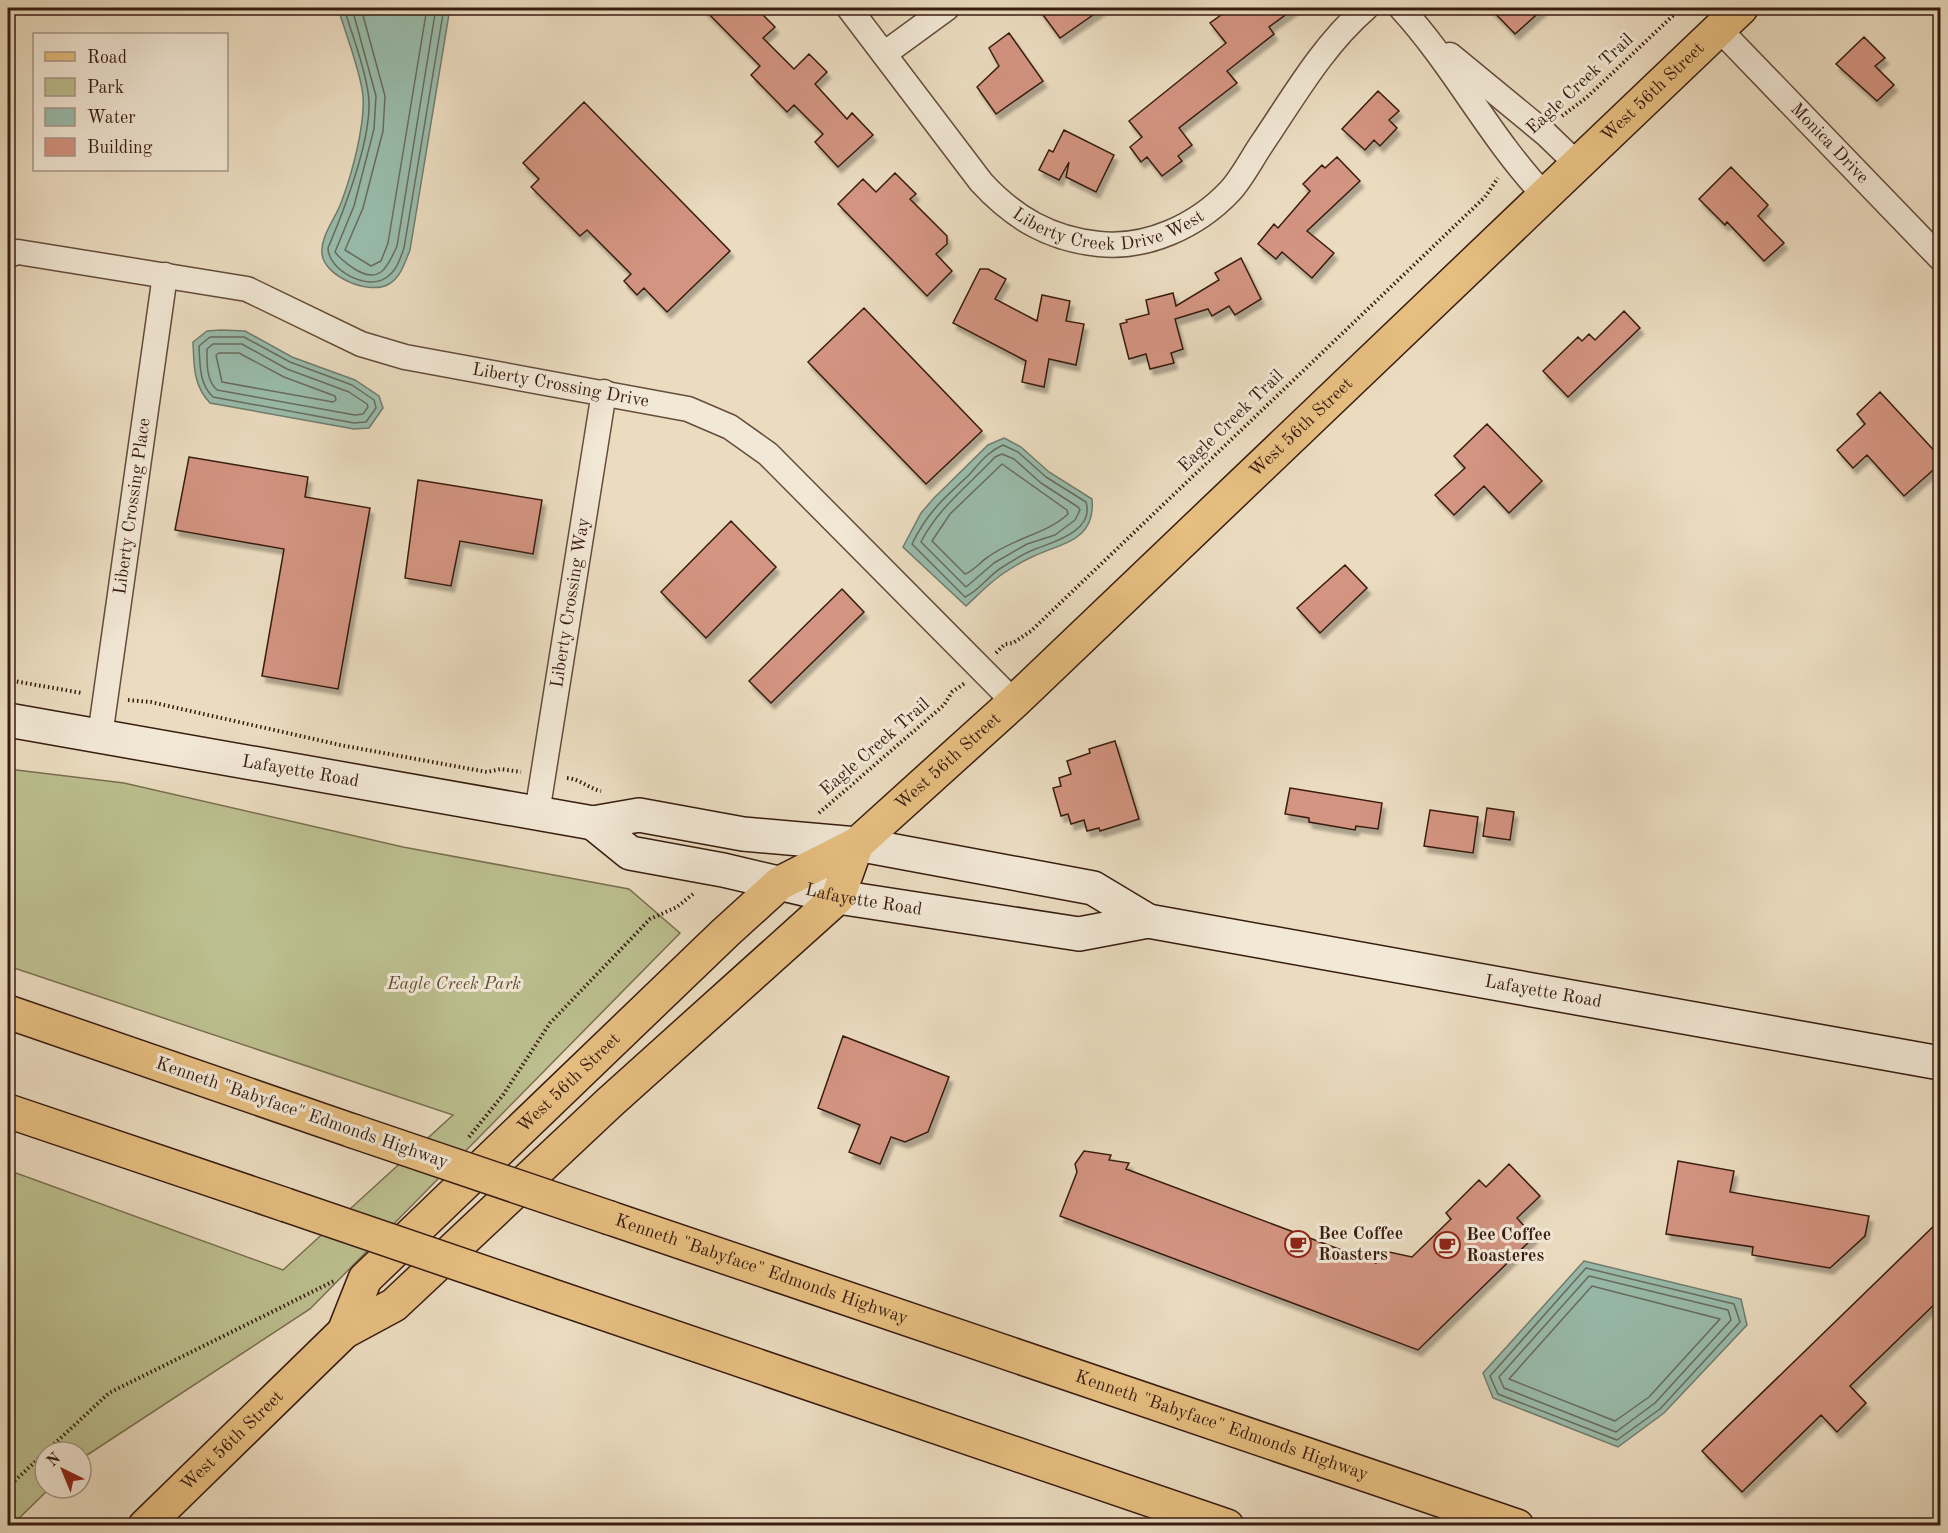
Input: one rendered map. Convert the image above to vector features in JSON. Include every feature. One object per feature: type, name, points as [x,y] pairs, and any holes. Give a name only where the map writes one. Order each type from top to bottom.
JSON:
[{"type":"main road","name":"West 56th Street","points":[[344,1332],[365,1279],[780,883],[857,844],[1014,702],[1730,18]]},
{"type":"main road","name":"Lafayette Road","points":[[8,720],[593,823],[639,815],[743,834],[857,844],[1093,888],[1148,921],[1941,1063]]},
{"type":"main road","name":"Lafayette Road","points":[[593,823],[630,853],[838,897],[1079,934],[1148,921]]},
{"type":"main road","name":"West 56th Street","points":[[145,1526],[344,1332],[394,1305],[609,1103],[838,897],[857,844]]},
{"type":"main road","name":"Kenneth \"Babyface\" Edmonds Highway","points":[[8,1012],[1517,1526]]},
{"type":"main road","points":[[8,1111],[1227,1526]]},
{"type":"street","name":"Liberty Creek Drive West","points":[[849,8],[981,182],[1011,212],[1033,226],[1084,243],[1130,243],[1153,239],[1195,220],[1231,191],[1320,56],[1366,8]]},
{"type":"street","points":[[884,54],[947,8]]},
{"type":"street","points":[[1401,8],[1429,39],[1514,163],[1545,196]]},
{"type":"street","name":"Monica Drive","points":[[1730,18],[1941,258]]},
{"type":"street","points":[[1429,39],[1546,134],[1578,165]]},
{"type":"street","name":"Liberty Crossing Drive","points":[[8,255],[18,252],[247,289],[361,344],[405,357],[688,409],[720,421],[760,447],[1014,702]]},
{"type":"street","name":"Liberty Crossing Place","points":[[100,736],[165,275]]},
{"type":"street","name":"Liberty Crossing Way","points":[[537,813],[604,392]]},
{"type":"path","name":"Eagle Creek Trail","points":[[1546,134],[1568,110],[1586,98],[1681,8]]},
{"type":"path","name":"Eagle Creek Trail","points":[[816,815],[944,705],[952,692],[982,670],[1005,644],[1013,643],[1031,631],[1485,197],[1494,182],[1514,163]]},
{"type":"path","points":[[8,680],[61,690]]},
{"type":"path","points":[[137,701],[362,749],[487,772],[501,769]]},
{"type":"green space","name":"Eagle Creek Park","points":[[8,769],[124,783],[403,847],[629,889],[680,933],[310,1309],[93,1451],[93,1440],[33,1440],[33,1500],[38,1500],[11,1526],[8,1525],[8,1170],[283,1270],[453,1115],[8,966]]},
{"type":"water","points":[[338,8],[450,8],[410,250],[397,277],[389,284],[380,287],[360,286],[349,282],[330,270],[322,254],[323,241],[341,203],[353,164],[363,108],[359,76]]},
{"type":"water","points":[[207,331],[245,331],[292,357],[355,380],[379,396],[383,408],[369,428],[354,429],[210,403],[197,382],[193,342]]},
{"type":"water","points":[[1004,438],[1021,447],[1049,472],[1092,499],[1092,513],[1082,533],[1074,539],[1011,569],[994,580],[966,606],[903,547],[921,513],[934,498],[988,445]]},
{"type":"water","points":[[1584,1261],[1741,1299],[1747,1325],[1664,1413],[1618,1447],[1493,1398],[1483,1373]]},
{"type":"building","points":[[703,8],[756,8],[775,27],[763,38],[794,69],[809,54],[827,72],[815,84],[847,119],[852,113],[873,135],[838,167],[815,142],[823,134],[794,105],[787,112],[751,75],[760,66]]},
{"type":"building","points":[[1038,8],[1103,8],[1060,38]]},
{"type":"building","points":[[1231,8],[1295,8],[1269,27],[1274,34],[1227,71],[1237,83],[1179,128],[1192,145],[1178,156],[1182,161],[1162,176],[1147,157],[1141,162],[1130,147],[1142,137],[1129,121],[1226,43],[1210,23]]},
{"type":"building","points":[[1490,8],[1544,8],[1515,34]]},
{"type":"building","points":[[1009,33],[1043,81],[996,114],[977,87],[999,66],[989,48]]},
{"type":"building","points":[[1864,37],[1885,58],[1875,66],[1894,85],[1877,101],[1836,64]]},
{"type":"building","points":[[1378,91],[1399,111],[1389,120],[1397,128],[1380,146],[1374,140],[1365,150],[1342,129]]},
{"type":"building","points":[[584,102],[730,251],[667,312],[644,288],[637,295],[624,281],[631,274],[587,230],[580,236],[531,187],[539,179],[523,163]]},
{"type":"building","points":[[1064,130],[1114,155],[1096,192],[1066,177],[1069,162],[1059,180],[1039,170],[1049,150],[1053,152]]},
{"type":"building","points":[[1337,157],[1360,181],[1307,231],[1334,253],[1312,278],[1282,252],[1276,259],[1258,244],[1274,224],[1278,228],[1310,191],[1303,184],[1322,165],[1325,168]]},
{"type":"building","points":[[1731,167],[1768,205],[1758,216],[1784,243],[1764,261],[1727,222],[1725,225],[1699,199]]},
{"type":"building","points":[[895,173],[916,194],[910,199],[947,236],[947,244],[936,254],[952,271],[927,296],[838,204],[863,179],[876,192]]},
{"type":"building","points":[[1241,258],[1261,299],[1235,315],[1229,306],[1212,316],[1208,309],[1175,319],[1183,349],[1171,353],[1174,363],[1150,369],[1146,354],[1129,359],[1120,324],[1127,322],[1126,320],[1149,314],[1146,300],[1173,293],[1176,306],[1219,280],[1215,273]]},
{"type":"building","points":[[980,269],[988,269],[1006,279],[995,299],[1037,321],[1042,295],[1070,301],[1066,321],[1084,324],[1076,365],[1049,359],[1044,387],[1022,382],[1026,361],[953,323]]},
{"type":"building","points":[[864,308],[982,431],[926,484],[808,362]]},
{"type":"building","points":[[1624,311],[1640,328],[1568,397],[1543,371],[1578,337],[1582,341],[1589,334],[1595,340]]},
{"type":"building","points":[[1880,392],[1941,458],[1941,463],[1904,496],[1867,455],[1853,468],[1837,450],[1865,424],[1857,414]]},
{"type":"building","points":[[1487,424],[1542,481],[1509,513],[1484,486],[1454,515],[1435,495],[1465,468],[1454,456]]},
{"type":"building","points":[[189,457],[308,477],[305,497],[370,508],[338,689],[262,676],[284,549],[175,530]]},
{"type":"building","points":[[418,480],[542,500],[533,554],[460,541],[451,586],[405,578]]},
{"type":"building","points":[[731,521],[776,567],[706,638],[661,592]]},
{"type":"building","points":[[1345,565],[1367,588],[1320,633],[1297,608]]},
{"type":"building","points":[[842,589],[864,612],[771,703],[749,681]]},
{"type":"building","points":[[1115,741],[1139,819],[1100,831],[1099,828],[1087,831],[1084,820],[1071,824],[1068,814],[1061,816],[1053,788],[1061,786],[1059,778],[1071,774],[1067,761],[1090,753],[1089,749]]},
{"type":"building","points":[[1290,788],[1382,803],[1378,829],[1356,826],[1355,830],[1309,822],[1309,818],[1285,814]]},
{"type":"building","points":[[1487,808],[1514,812],[1510,840],[1483,836]]},
{"type":"building","points":[[1430,810],[1478,817],[1473,853],[1424,846]]},
{"type":"building","points":[[843,1036],[949,1077],[928,1132],[905,1142],[891,1137],[880,1164],[849,1152],[860,1125],[818,1108]]},
{"type":"building","points":[[1084,1151],[1111,1155],[1109,1160],[1129,1163],[1126,1169],[1376,1263],[1380,1255],[1389,1252],[1412,1257],[1451,1219],[1446,1213],[1479,1180],[1486,1187],[1509,1164],[1540,1196],[1517,1218],[1534,1237],[1418,1350],[1060,1216],[1077,1172],[1075,1164]]},
{"type":"building","points":[[1678,1161],[1734,1171],[1730,1192],[1869,1216],[1865,1236],[1830,1268],[1752,1255],[1753,1247],[1666,1234]]},
{"type":"building","points":[[1941,1219],[1941,1298],[1850,1386],[1866,1403],[1837,1432],[1821,1415],[1742,1492],[1702,1451]]},
{"type":"place","name":"Bee Coffee Roasters","points":[[1298,1244]]},
{"type":"place","name":"Bee Coffee Roasteres","points":[[1447,1245]]}]
